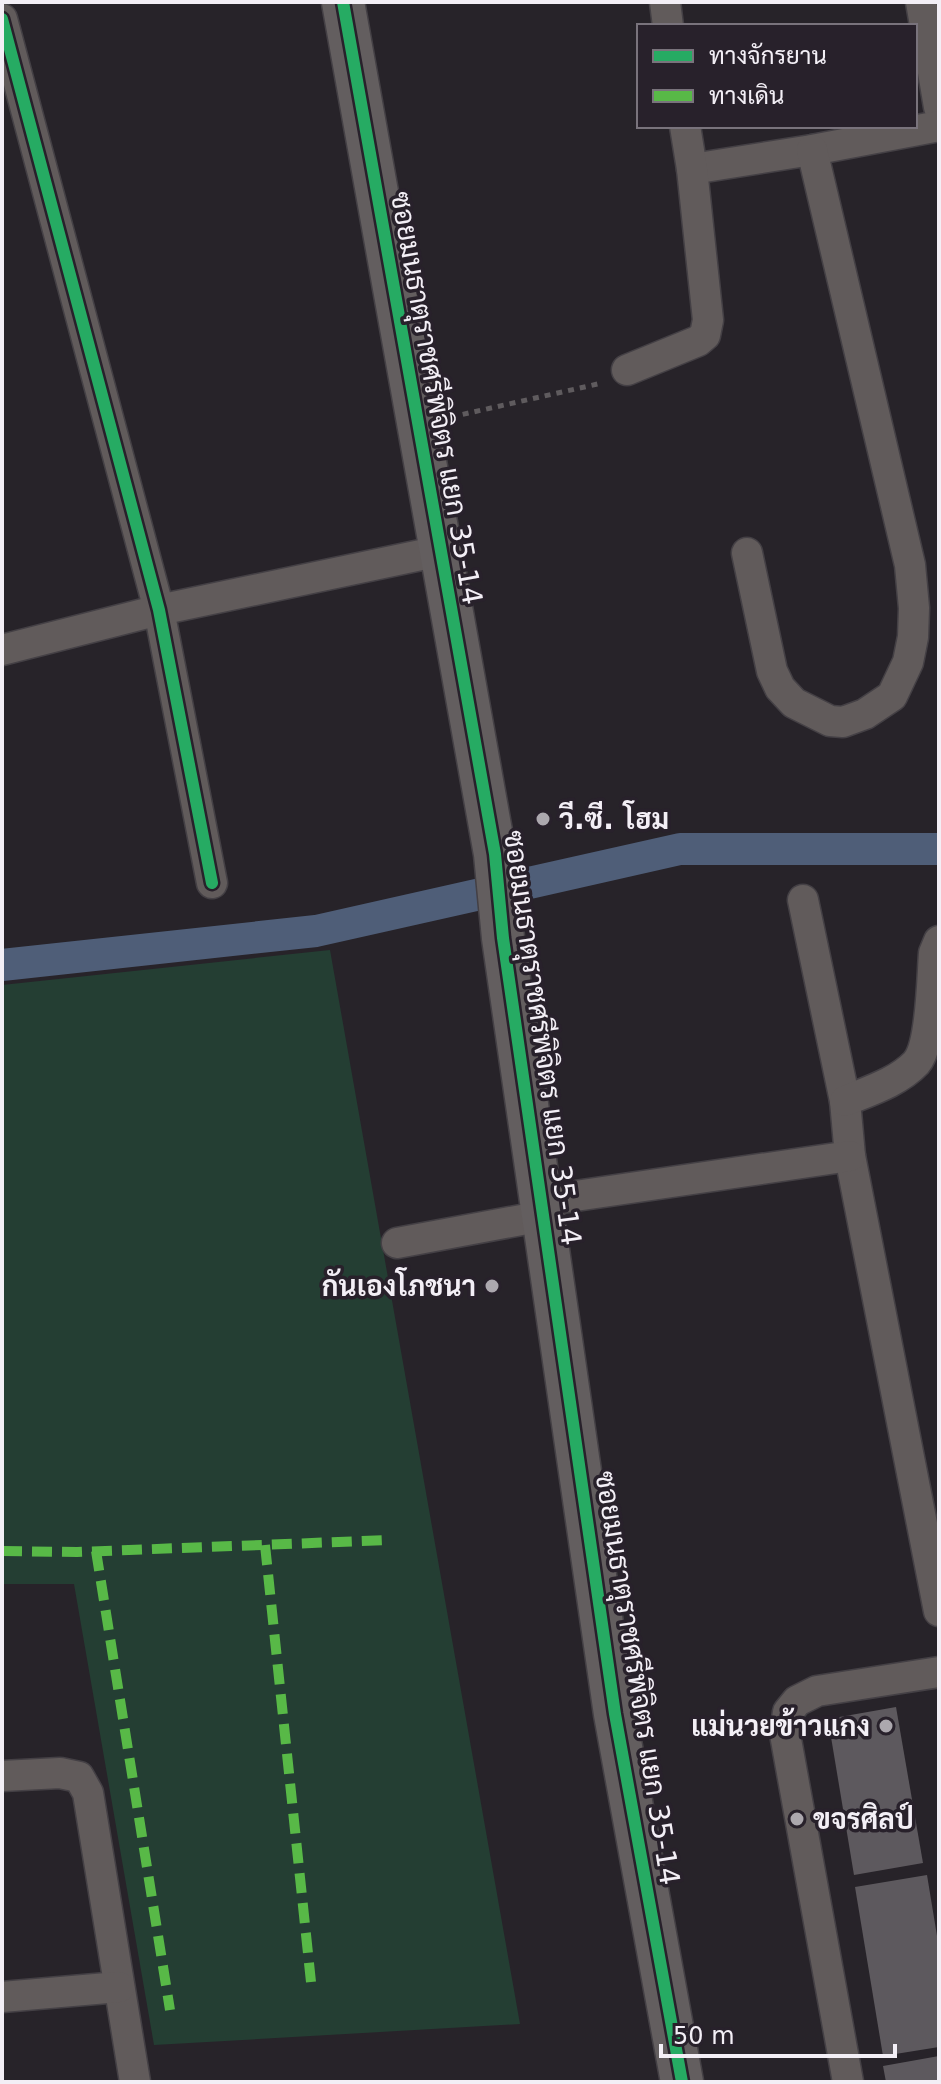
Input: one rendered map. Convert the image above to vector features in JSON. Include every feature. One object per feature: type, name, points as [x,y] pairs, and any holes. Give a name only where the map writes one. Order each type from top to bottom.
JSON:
[{"type":"street","name":"ซอยมนธาตุราชศรีพิจิตร แยก 35-14","points":[[343,2],[495,854],[503,938],[615,1714],[682,2082]]},
{"type":"street","points":[[665,2],[668,24]]},
{"type":"street","points":[[921,2],[939,107]]},
{"type":"street","points":[[2,19],[159,610],[212,883]]},
{"type":"street","points":[[692,169],[939,126]]},
{"type":"street","points":[[620,375],[698,341],[705,335],[708,320],[685,128]]},
{"type":"street","points":[[747,553],[772,671],[780,688],[794,703],[830,721],[843,722],[865,714],[892,696],[908,662],[913,637],[910,565],[812,150]]},
{"type":"street","points":[[2,650],[159,610],[440,551]]},
{"type":"street","points":[[803,900],[845,1101],[850,1156],[939,1611]]},
{"type":"street","points":[[845,1101],[891,1081],[918,1061],[928,1029],[934,953],[939,941]]},
{"type":"street","points":[[397,1243],[542,1209],[850,1156]]},
{"type":"street","points":[[848,2082],[785,1734],[788,1712],[797,1701],[817,1691],[939,1672]]},
{"type":"street","points":[[2,1776],[60,1773],[79,1777],[88,1793],[135,2082]]},
{"type":"street","points":[[2,1997],[119,1987]]},
{"type":"path","points":[[417,424],[620,375]]},
{"type":"green space","points":[[330,950],[520,2024],[154,2045],[74,1584],[2,1584],[2,985]]},
{"type":"building","points":[[896,1707],[923,1863],[854,1875],[828,1719]]},
{"type":"building","points":[[927,1875],[939,1948],[939,2047],[883,2056],[855,1887]]},
{"type":"building","points":[[939,2056],[939,2082],[886,2082],[883,2066]]},
{"type":"waterway","points":[[2,965],[316,931],[680,849],[939,849]]},
{"type":"marked path","points":[[2,1551],[77,1552],[390,1540]]},
{"type":"marked path","points":[[265,1545],[311,1982]]},
{"type":"marked path","points":[[96,1551],[170,2010]]},
{"type":"cycle path","points":[[343,2],[495,854],[503,938],[615,1714],[682,2082]]},
{"type":"cycle path","points":[[2,19],[159,610],[212,883]]},
{"type":"place","name":"วี.ซี. โฮม","points":[[543,819]]},
{"type":"place","name":"กันเองโภชนา","points":[[492,1286]]},
{"type":"place","name":"แม่นวยข้าวแกง","points":[[886,1726]]},
{"type":"place","name":"ขจรศิลป์","points":[[797,1819]]}]
